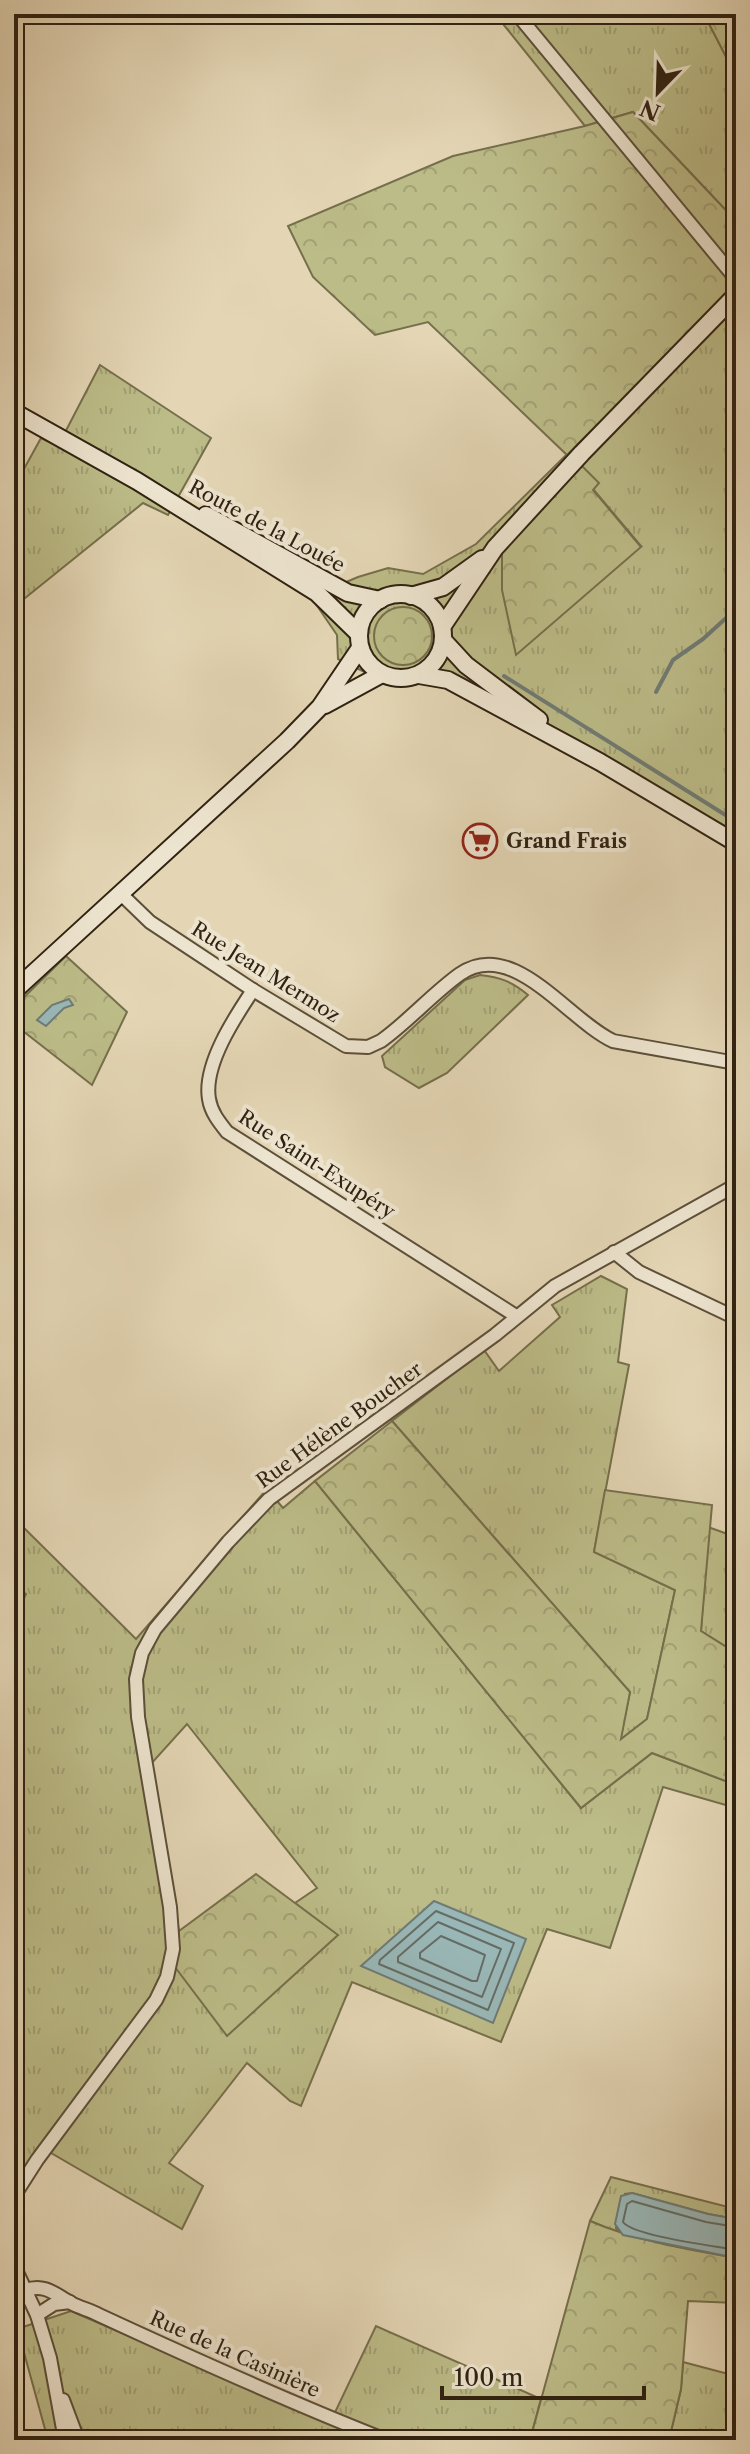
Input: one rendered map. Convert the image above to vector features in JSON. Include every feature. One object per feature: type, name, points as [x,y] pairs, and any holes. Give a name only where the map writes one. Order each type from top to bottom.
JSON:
[{"type":"main road","points":[[419,675],[436,660],[442,633],[495,548],[582,453],[736,295]]},
{"type":"main road","name":"Route de la Louée","points":[[14,412],[137,481],[317,593],[360,641]]},
{"type":"main road","name":"Route de la Louée","points":[[137,481],[227,525],[348,593],[380,600]]},
{"type":"main road","points":[[411,596],[443,587],[495,548]]},
{"type":"main road","points":[[14,991],[287,741],[320,707],[360,641],[365,614],[380,600],[401,594],[431,607],[442,633],[466,665],[600,762]]},
{"type":"main road","points":[[360,641],[373,668],[382,674],[394,678],[419,675],[448,680],[600,762],[736,843]]},
{"type":"main road","points":[[320,707],[382,674]]},
{"type":"street","points":[[517,14],[736,279]]},
{"type":"street","name":"Rue Jean Mermoz","points":[[120,893],[150,922],[346,1046],[368,1047],[395,1031],[462,972],[482,965],[501,965],[521,972],[596,1033],[613,1041],[736,1063]]},
{"type":"street","name":"Rue Saint-Exupéry","points":[[253,990],[222,1042],[209,1077],[209,1099],[215,1116],[227,1132],[516,1316]]},
{"type":"street","name":"Rue Hélène Boucher","points":[[14,2196],[37,2160],[156,2000],[167,1977],[173,1949],[170,1907],[138,1717],[136,1679],[142,1653],[155,1629],[228,1542],[269,1499],[388,1414],[555,1286],[736,1185]]},
{"type":"street","points":[[614,1252],[639,1272],[736,1318]]},
{"type":"street","points":[[14,2266],[37,2315],[55,2382],[78,2440]]},
{"type":"street","name":"Rue de la Casinière","points":[[26,2290],[44,2288],[328,2418],[386,2440]]},
{"type":"street","points":[[37,2315],[54,2304],[70,2302]]},
{"type":"street","points":[[55,2382],[65,2440]]},
{"type":"green space","points":[[495,14],[704,14],[736,76],[736,221],[633,112],[585,126]]},
{"type":"green space","points":[[704,14],[736,14],[736,76]]},
{"type":"green space","points":[[633,112],[736,221],[736,302],[727,296],[567,455],[428,322],[375,335],[313,277],[288,226],[453,156]]},
{"type":"green space","points":[[727,296],[736,302],[736,829],[723,844],[443,680],[391,685],[338,659],[337,635],[311,597],[388,568],[423,574],[476,544]],"holes":[[[582,466],[593,489],[641,546],[502,546]]]},
{"type":"green space","points":[[100,365],[211,438],[168,515],[143,503],[14,607],[14,487],[41,438],[58,446]]},
{"type":"green space","points":[[582,466],[599,483],[593,490],[641,547],[516,655],[502,590],[502,546]]},
{"type":"green space","points":[[403,607],[424,615],[432,636],[424,657],[403,665],[382,657],[374,636],[382,615]]},
{"type":"green space","points":[[66,956],[127,1012],[92,1085],[14,1024],[14,1007]]},
{"type":"green space","points":[[480,975],[506,981],[528,995],[447,1073],[419,1088],[385,1067],[382,1056],[465,980]]},
{"type":"green space","points":[[601,1276],[627,1289],[618,1362],[629,1365],[594,1552],[675,1590],[647,1719],[620,1740],[630,1692],[392,1421],[484,1350],[499,1371],[560,1317],[552,1305]]},
{"type":"green space","points":[[392,1421],[630,1692],[621,1739],[647,1719],[675,1590],[594,1552],[605,1490],[712,1505],[701,1631],[736,1653],[736,1785],[652,1753],[581,1808],[315,1481]]},
{"type":"green space","points":[[315,1481],[581,1808],[652,1753],[736,1785],[736,1808],[663,1787],[610,1948],[547,1929],[501,2042],[352,1982],[301,2106],[290,2101],[247,2063],[169,2163],[203,2186],[182,2229],[39,2146],[14,2183],[14,1618],[26,1594],[14,1585],[14,1518],[136,1639],[267,1489],[283,1508]],"holes":[[[187,1724],[317,1888],[295,1903],[337,1935],[175,1967],[179,1931],[149,1766]]]},
{"type":"green space","points":[[708,1527],[736,1537],[736,1653],[701,1631]]},
{"type":"green space","points":[[256,1874],[338,1935],[227,2036],[175,1967],[179,1931]]},
{"type":"green space","points":[[611,2177],[736,2209],[736,2219],[632,2193],[625,2194],[616,2228],[623,2235],[590,2221]]},
{"type":"green space","points":[[590,2221],[644,2239],[736,2258],[736,2303],[688,2301],[681,2389],[669,2440],[530,2440]]},
{"type":"green space","points":[[71,2311],[330,2423],[376,2326],[541,2399],[530,2440],[48,2440],[23,2349],[14,2341],[14,2330]]},
{"type":"green space","points":[[683,2362],[736,2376],[736,2440],[669,2440],[681,2389]]},
{"type":"water","points":[[69,999],[73,1005],[64,1008],[46,1026],[37,1020],[52,1005]]},
{"type":"water","points":[[736,1689],[736,1746],[730,1741],[727,1718],[731,1692]]},
{"type":"water","points":[[434,1901],[526,1939],[493,2023],[361,1966]]},
{"type":"water","points":[[632,2193],[736,2219],[736,2258],[623,2235],[615,2224],[621,2196]]},
{"type":"waterway","points":[[656,692],[673,660],[703,639],[736,609]]},
{"type":"waterway","points":[[504,676],[735,821]]},
{"type":"place","name":"Grand Frais","points":[[480,841]]}]
